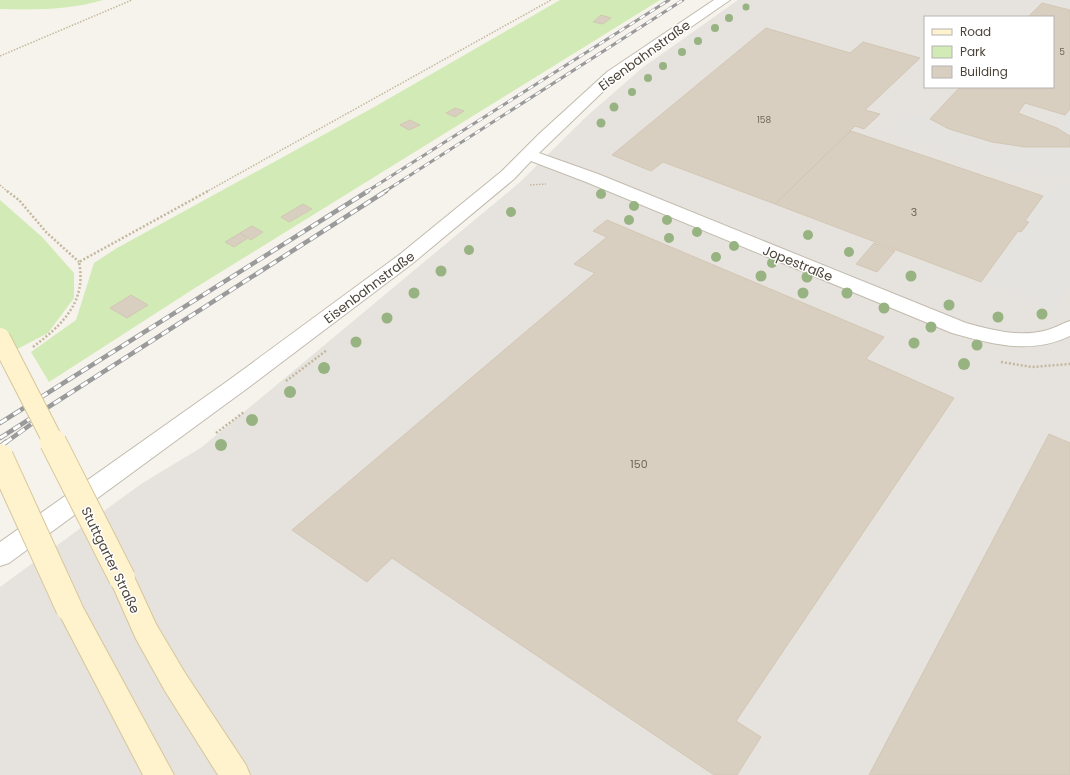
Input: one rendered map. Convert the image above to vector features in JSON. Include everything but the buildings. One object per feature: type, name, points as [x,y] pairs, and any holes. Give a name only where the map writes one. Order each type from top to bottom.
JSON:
[{"type":"main road","name":"Stuttgarter Straße","points":[[0,338],[122,578],[146,631],[205,731],[235,775]]},
{"type":"main road","points":[[0,457],[69,608],[115,696],[159,775]]},
{"type":"street","name":"Eisenbahnstraße","points":[[0,556],[237,385],[406,260],[482,198],[529,155],[590,94],[612,75],[723,0]]},
{"type":"street","name":"Jopestraße","points":[[529,155],[592,178],[895,303],[973,332],[1018,341],[1034,340],[1058,335],[1070,328]]},
{"type":"path","points":[[0,56],[132,0]]},
{"type":"path","points":[[79,262],[550,0]]},
{"type":"path","points":[[0,185],[19,200],[46,232],[79,262],[82,275],[78,301],[43,340],[31,348]]},
{"type":"shaded area","points":[[738,0],[1070,0],[1070,775],[0,775],[0,587],[141,484],[202,447],[519,183],[587,116],[642,68]]},
{"type":"shaded area","points":[[1031,0],[1070,0],[1070,10],[1042,3]]},
{"type":"shaded area","points":[[1070,109],[1070,136],[1057,128]]},
{"type":"shaded area","points":[[905,111],[930,119],[949,129],[992,142],[1025,147],[1070,147],[1070,176],[1050,177],[1002,171],[965,161],[883,132]]},
{"type":"shaded area","points":[[1058,182],[1070,186],[1070,286],[1054,311],[981,282],[1018,231],[1021,232],[1028,222],[1025,221],[1043,196]]},
{"type":"green space","points":[[0,0],[103,0],[65,8],[0,9]]},
{"type":"green space","points":[[560,0],[660,0],[195,288],[49,382],[31,352],[76,320],[94,263],[117,248],[376,106]]},
{"type":"green space","points":[[0,200],[42,237],[74,273],[74,298],[48,333],[0,358]]},
{"type":"railway","points":[[366,192],[669,0]]},
{"type":"railway","points":[[384,192],[683,0]]},
{"type":"railway","points":[[0,423],[368,191]]},
{"type":"railway","points":[[0,438],[386,191]]},
{"type":"railway","points":[[5,443],[37,420]]},
{"type":"railway","points":[[0,447],[6,442]]}]
